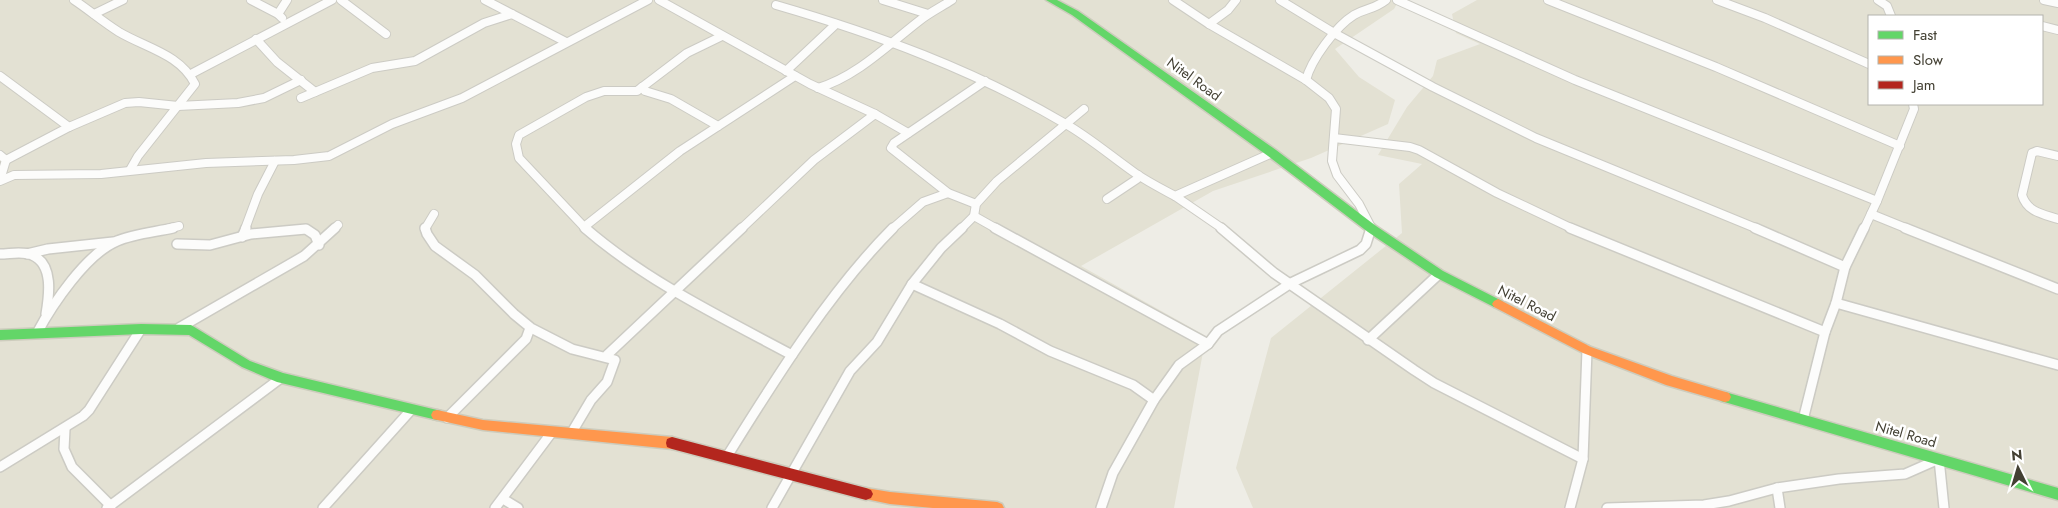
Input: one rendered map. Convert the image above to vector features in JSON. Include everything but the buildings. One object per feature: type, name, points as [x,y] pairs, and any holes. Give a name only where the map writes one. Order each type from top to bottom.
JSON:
[{"type":"street","points":[[74,0],[118,31],[176,62],[191,74],[195,84],[138,156],[130,170]]},
{"type":"street","points":[[94,14],[123,0]]},
{"type":"street","points":[[251,0],[278,14],[287,23]]},
{"type":"street","points":[[259,4],[269,0]]},
{"type":"street","points":[[278,14],[287,0]]},
{"type":"street","points":[[191,74],[332,0]]},
{"type":"street","points":[[341,0],[386,34]]},
{"type":"street","points":[[485,0],[566,42]]},
{"type":"street","points":[[301,80],[264,98],[247,102],[178,106],[139,102],[125,104],[3,157],[0,180],[14,175],[91,175],[206,163],[314,159],[329,156],[392,124],[462,98],[648,0]]},
{"type":"street","points":[[659,0],[795,76],[874,114],[908,134]]},
{"type":"street","points":[[883,0],[928,14]]},
{"type":"street","points":[[818,88],[832,84],[893,42],[928,14],[952,0]]},
{"type":"street","name":"Nitel Road","points":[[1050,0],[1075,13],[1272,153],[1372,230],[1439,274],[1587,350],[1670,381],[2058,494]]},
{"type":"street","points":[[1101,508],[1113,474],[1154,400],[1179,365],[1208,344],[1218,331],[1291,283],[1360,250],[1366,244],[1372,230],[1359,204],[1337,175],[1332,161],[1336,109],[1329,98],[1306,80],[1209,24],[1173,0]]},
{"type":"street","points":[[1209,24],[1228,10],[1236,0]]},
{"type":"street","points":[[1280,0],[1334,33],[1433,87],[1536,138],[1727,215],[1845,267]]},
{"type":"street","points":[[1306,80],[1309,68],[1343,22],[1358,13],[1376,8],[1386,0]]},
{"type":"street","points":[[1397,0],[1576,80],[1877,201]]},
{"type":"street","points":[[1548,0],[1716,67],[1900,146]]},
{"type":"street","points":[[1717,0],[1765,18],[1868,64]]},
{"type":"street","points":[[1878,0],[1887,6],[1891,15]]},
{"type":"street","points":[[2044,0],[2058,3]]},
{"type":"street","points":[[776,5],[893,42],[985,82],[1065,123],[1138,175],[1175,196],[1240,242],[1273,272],[1291,283],[1368,340],[1434,383],[1583,459]]},
{"type":"street","points":[[301,98],[372,68],[415,61],[484,23],[512,14]]},
{"type":"street","points":[[786,71],[836,24]]},
{"type":"street","points":[[2043,26],[2058,30]]},
{"type":"street","points":[[722,36],[687,53],[637,90],[604,91],[586,97],[522,132],[517,137],[515,144],[519,158],[584,227],[675,292],[792,355]]},
{"type":"street","points":[[256,40],[277,62],[315,92]]},
{"type":"street","points":[[0,76],[69,127]]},
{"type":"street","points":[[584,227],[680,151],[795,76]]},
{"type":"street","points":[[976,204],[948,193],[891,148],[894,143],[985,82]]},
{"type":"street","points":[[642,87],[645,91],[671,99],[718,126]]},
{"type":"street","points":[[1803,420],[1825,332],[1836,303],[1845,267],[1877,201],[1890,164],[1900,146],[1912,116],[1913,105]]},
{"type":"street","points":[[772,508],[850,371],[878,342],[912,284],[941,248],[974,216],[976,204],[998,181],[1084,109]]},
{"type":"street","points":[[607,355],[814,160],[874,114]]},
{"type":"street","points":[[1334,138],[1410,147],[1419,150],[1497,193],[1584,234],[1825,332]]},
{"type":"street","points":[[2058,156],[2037,151],[2032,153],[2022,195],[2023,202],[2027,207],[2058,219]]},
{"type":"street","points":[[1175,196],[1272,153]]},
{"type":"street","points":[[242,237],[258,194],[275,161]]},
{"type":"street","points":[[1107,199],[1136,179],[1138,175]]},
{"type":"street","points":[[726,458],[767,391],[839,291],[889,232],[923,203],[948,193]]},
{"type":"street","points":[[434,214],[425,227],[431,239],[443,252],[476,276],[530,328],[574,350],[595,355],[607,355],[616,360],[606,382],[591,400],[572,432]]},
{"type":"street","points":[[1871,214],[2058,289]]},
{"type":"street","points":[[974,216],[1208,344]]},
{"type":"street","points":[[179,328],[282,270],[319,245],[338,225]]},
{"type":"street","points":[[0,254],[27,254],[48,248],[116,241],[179,226]]},
{"type":"street","points":[[177,244],[210,246],[242,237],[306,229],[315,235],[319,245]]},
{"type":"street","points":[[37,333],[46,316],[86,266],[116,241]]},
{"type":"street","points":[[27,254],[41,261],[49,282],[46,316]]},
{"type":"street","points":[[1368,340],[1439,274]]},
{"type":"street","points":[[912,284],[1000,324],[1050,351],[1133,385],[1154,400]]},
{"type":"street","points":[[1836,303],[2058,365]]},
{"type":"street","points":[[0,335],[179,328],[192,330],[246,364],[281,378],[411,410],[483,425],[667,442],[863,493],[890,498],[997,508]]},
{"type":"street","points":[[448,418],[526,339],[530,328]]},
{"type":"street","points":[[0,467],[83,416],[89,410],[141,329]]},
{"type":"street","points":[[1570,508],[1583,459],[1587,350]]},
{"type":"street","points":[[65,428],[65,453],[74,469],[109,507],[281,378]]},
{"type":"street","points":[[328,506],[411,410]]},
{"type":"street","points":[[518,508],[499,504],[552,432]]},
{"type":"street","points":[[1607,508],[1704,505],[1729,501],[1777,488],[1840,479],[1905,474],[1939,459],[1944,508]]},
{"type":"street","points":[[1777,488],[1780,508]]},
{"type":"shaded area","points":[[0,0],[1399,0],[1394,9],[1335,49],[1359,77],[1395,100],[1388,124],[1311,158],[1213,191],[1081,266],[1206,336],[1174,508],[0,508]]},
{"type":"shaded area","points":[[1477,0],[2058,0],[2058,508],[1253,508],[1236,468],[1271,338],[1402,233],[1399,184],[1422,164],[1378,155],[1407,107],[1433,76],[1437,60],[1480,44],[1456,33],[1452,14]]},
{"type":"traffic: fast","points":[[1050,0],[1075,13],[1272,153],[1372,229],[1439,274],[1498,304]]},
{"type":"traffic: fast","points":[[0,335],[141,329],[191,330],[246,364],[281,378],[437,415]]},
{"type":"traffic: fast","points":[[1725,397],[2058,494]]},
{"type":"traffic: slow","points":[[1498,304],[1587,350],[1670,381],[1725,397]]},
{"type":"traffic: slow","points":[[437,415],[483,425],[672,443]]},
{"type":"traffic: slow","points":[[866,494],[997,508]]},
{"type":"traffic: jam","points":[[672,443],[866,494]]}]
